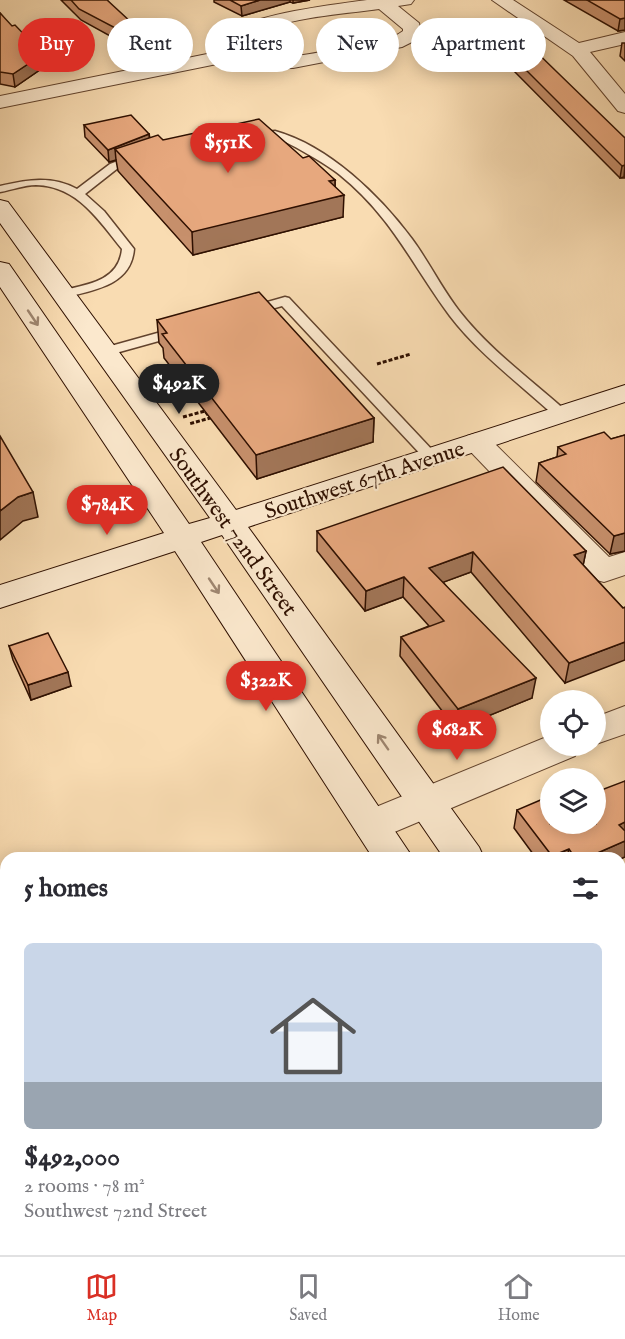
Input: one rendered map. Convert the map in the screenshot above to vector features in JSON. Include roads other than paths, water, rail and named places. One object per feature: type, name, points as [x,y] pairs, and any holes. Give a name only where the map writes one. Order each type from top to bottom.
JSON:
[{"type":"main road","points":[[298,18],[356,6],[407,0]]},
{"type":"main road","points":[[501,0],[576,49],[625,107]]},
{"type":"main road","points":[[304,61],[386,45],[409,36],[412,33],[412,27],[384,4]]},
{"type":"main road","points":[[576,49],[625,38]]},
{"type":"main road","points":[[0,102],[205,60]]},
{"type":"main road","name":"Southwest 72nd Street","points":[[0,207],[229,522],[461,852]]},
{"type":"main road","name":"Southwest 72nd Street","points":[[0,269],[182,537],[390,852]]},
{"type":"main road","name":"Southwest 67th Avenue","points":[[0,597],[625,393]]},
{"type":"main road","points":[[477,442],[604,571],[625,563]]},
{"type":"main road","points":[[606,727],[625,719]]},
{"type":"main road","points":[[372,825],[540,755]]},
{"type":"lane","points":[[240,137],[275,134],[344,172],[388,214],[447,303],[468,329],[561,414]]},
{"type":"lane","points":[[79,193],[114,166],[152,153]]},
{"type":"lane","points":[[0,189],[36,182],[67,186],[79,193],[128,249],[129,261],[122,273],[102,283],[63,294]]},
{"type":"lane","points":[[240,314],[285,301],[431,457]]},
{"type":"lane","points":[[105,352],[196,326]]}]
